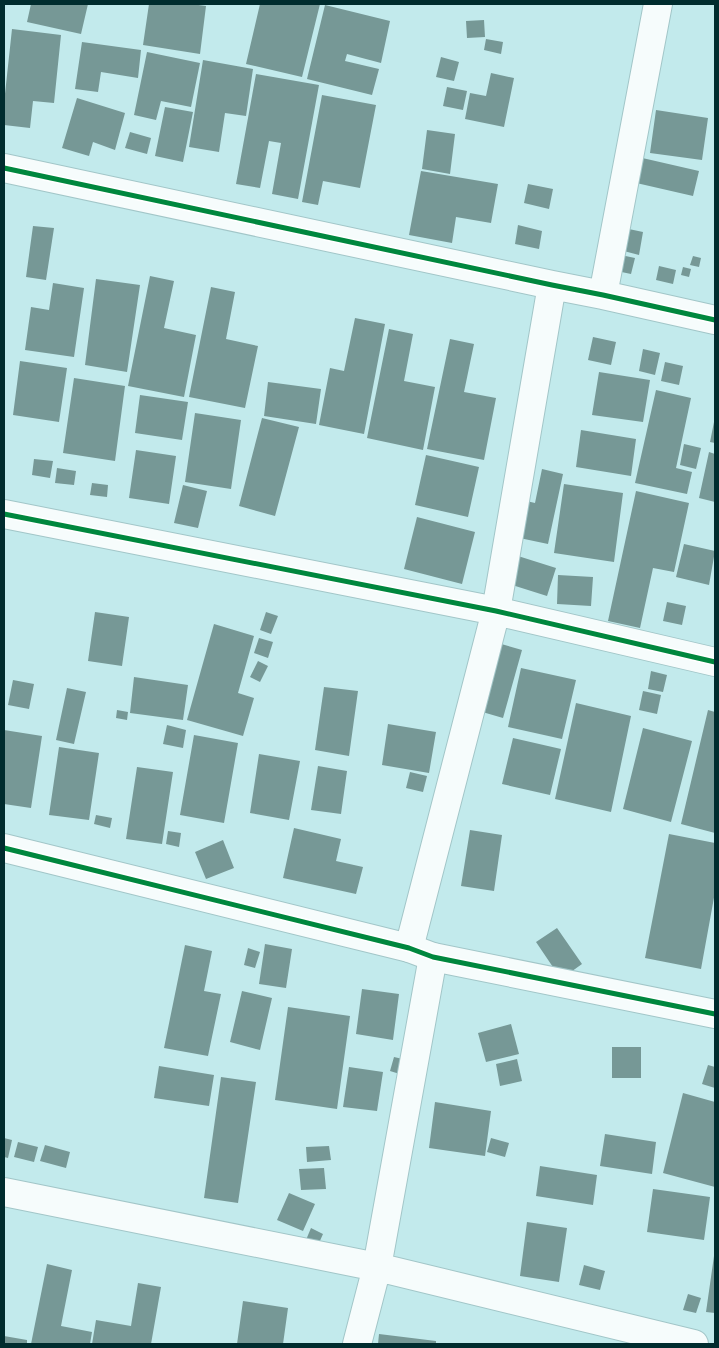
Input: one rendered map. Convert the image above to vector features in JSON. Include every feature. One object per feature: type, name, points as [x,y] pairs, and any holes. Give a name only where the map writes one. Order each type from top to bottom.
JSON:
[{"type":"street","points":[[603,295],[658,4]]},
{"type":"street","points":[[4,168],[715,320]]},
{"type":"street","points":[[357,1344],[377,1266],[421,952],[496,611],[552,285]]},
{"type":"street","points":[[4,514],[496,611],[715,662]]},
{"type":"street","points":[[4,848],[421,952],[715,1014]]},
{"type":"street","points":[[4,1192],[377,1266],[694,1344]]},
{"type":"building","points":[[31,4],[88,4],[81,34],[27,22]]},
{"type":"building","points":[[149,4],[206,6],[200,54],[143,45]]},
{"type":"building","points":[[260,4],[320,4],[302,77],[246,64]]},
{"type":"building","points":[[325,5],[390,21],[381,63],[347,54],[345,61],[379,69],[372,95],[307,79]]},
{"type":"building","points":[[484,20],[485,37],[467,38],[466,21]]},
{"type":"building","points":[[12,29],[61,35],[54,103],[33,101],[30,128],[4,125],[4,103]]},
{"type":"building","points":[[486,39],[503,42],[501,54],[484,50]]},
{"type":"building","points":[[82,42],[141,50],[138,78],[101,72],[98,92],[75,89]]},
{"type":"building","points":[[147,52],[200,63],[191,107],[161,101],[156,120],[134,115]]},
{"type":"building","points":[[441,57],[459,62],[454,81],[436,77]]},
{"type":"building","points":[[203,60],[253,69],[246,116],[225,113],[219,152],[189,147]]},
{"type":"building","points":[[491,73],[514,78],[504,127],[465,119],[470,93],[486,96]]},
{"type":"building","points":[[256,74],[319,85],[298,199],[272,194],[281,143],[269,141],[260,188],[236,184]]},
{"type":"building","points":[[447,87],[467,91],[463,110],[443,106]]},
{"type":"building","points":[[322,95],[376,105],[360,188],[323,181],[318,205],[302,202]]},
{"type":"building","points":[[77,98],[125,113],[115,150],[93,142],[89,156],[62,148]]},
{"type":"building","points":[[165,107],[193,112],[183,162],[155,156]]},
{"type":"building","points":[[656,110],[708,118],[702,160],[650,153]]},
{"type":"building","points":[[427,130],[455,134],[450,174],[422,169]]},
{"type":"building","points":[[130,132],[151,138],[147,154],[125,148]]},
{"type":"building","points":[[638,157],[699,171],[693,196],[632,182]]},
{"type":"building","points":[[421,171],[498,184],[491,223],[456,217],[452,243],[409,235]]},
{"type":"building","points":[[528,184],[553,189],[549,209],[524,203]]},
{"type":"building","points":[[518,225],[542,231],[539,249],[515,244]]},
{"type":"building","points":[[33,226],[54,228],[46,280],[26,277]]},
{"type":"building","points":[[624,228],[643,232],[639,255],[620,250]]},
{"type":"building","points":[[616,254],[635,258],[631,274],[612,270]]},
{"type":"building","points":[[693,256],[701,258],[699,267],[690,265]]},
{"type":"building","points":[[659,266],[676,270],[673,284],[656,280]]},
{"type":"building","points":[[683,267],[691,269],[689,277],[681,275]]},
{"type":"building","points":[[150,276],[174,281],[164,328],[196,335],[184,397],[128,386]]},
{"type":"building","points":[[96,279],[140,285],[127,372],[85,365]]},
{"type":"building","points":[[53,283],[84,288],[74,357],[25,350],[31,307],[49,310]]},
{"type":"building","points":[[211,287],[235,292],[226,339],[258,346],[245,408],[189,397]]},
{"type":"building","points":[[355,318],[385,324],[364,434],[319,425],[330,368],[344,371]]},
{"type":"building","points":[[389,329],[413,334],[404,381],[435,387],[423,450],[367,438]]},
{"type":"building","points":[[593,337],[616,342],[611,365],[588,360]]},
{"type":"building","points":[[450,339],[474,344],[464,392],[496,398],[484,460],[427,449]]},
{"type":"building","points":[[643,349],[660,353],[655,375],[639,371]]},
{"type":"building","points":[[20,361],[67,368],[59,422],[13,415]]},
{"type":"building","points":[[665,362],[683,366],[679,385],[661,381]]},
{"type":"building","points":[[599,372],[650,380],[643,422],[592,415]]},
{"type":"building","points":[[74,378],[125,386],[115,461],[63,453]]},
{"type":"building","points":[[268,382],[321,389],[316,424],[264,416]]},
{"type":"building","points":[[656,390],[691,398],[676,468],[692,472],[687,494],[635,483]]},
{"type":"building","points":[[140,395],[188,402],[182,440],[135,433]]},
{"type":"building","points":[[195,413],[241,420],[231,489],[185,482]]},
{"type":"building","points":[[262,418],[299,427],[275,516],[239,506]]},
{"type":"building","points":[[715,422],[715,443],[710,442]]},
{"type":"building","points":[[581,430],[636,439],[631,476],[576,467]]},
{"type":"building","points":[[684,444],[701,448],[696,469],[680,465]]},
{"type":"building","points":[[136,450],[176,456],[169,504],[129,498]]},
{"type":"building","points":[[709,452],[715,454],[715,502],[699,498]]},
{"type":"building","points":[[426,455],[479,467],[468,517],[415,505]]},
{"type":"building","points":[[34,459],[53,461],[50,478],[32,475]]},
{"type":"building","points":[[57,468],[76,471],[74,485],[55,483]]},
{"type":"building","points":[[542,469],[563,474],[548,544],[510,536],[518,499],[535,503]]},
{"type":"building","points":[[92,483],[108,485],[107,497],[90,495]]},
{"type":"building","points":[[564,484],[623,493],[614,562],[554,553]]},
{"type":"building","points":[[183,485],[207,491],[198,528],[174,523]]},
{"type":"building","points":[[636,491],[689,503],[674,572],[653,568],[640,628],[608,621]]},
{"type":"building","points":[[417,517],[475,532],[462,584],[404,569]]},
{"type":"building","points":[[684,544],[715,551],[709,585],[676,577]]},
{"type":"building","points":[[518,556],[556,568],[547,596],[509,584]]},
{"type":"building","points":[[558,575],[593,577],[591,606],[557,604]]},
{"type":"building","points":[[667,602],[686,606],[682,625],[663,621]]},
{"type":"building","points":[[95,612],[129,617],[122,666],[88,661]]},
{"type":"building","points":[[266,612],[278,616],[271,634],[260,630]]},
{"type":"building","points":[[214,624],[254,636],[238,693],[254,698],[243,736],[187,720]]},
{"type":"building","points":[[259,638],[273,642],[268,658],[254,653]]},
{"type":"building","points":[[498,643],[522,650],[503,718],[479,711]]},
{"type":"building","points":[[258,661],[268,666],[260,682],[250,677]]},
{"type":"building","points":[[521,668],[576,680],[562,739],[508,727]]},
{"type":"building","points":[[651,671],[667,675],[663,692],[648,689]]},
{"type":"building","points":[[134,677],[188,685],[183,720],[130,713]]},
{"type":"building","points":[[13,680],[34,684],[29,709],[8,705]]},
{"type":"building","points":[[324,687],[358,691],[349,756],[315,750]]},
{"type":"building","points":[[67,688],[86,692],[74,744],[56,740]]},
{"type":"building","points":[[643,691],[661,695],[657,714],[639,710]]},
{"type":"building","points":[[576,703],[631,716],[611,812],[555,799]]},
{"type":"building","points":[[117,710],[128,712],[127,720],[116,718]]},
{"type":"building","points":[[708,710],[715,712],[715,833],[681,824]]},
{"type":"building","points":[[388,724],[436,732],[429,773],[382,765]]},
{"type":"building","points":[[167,725],[186,730],[183,748],[163,744]]},
{"type":"building","points":[[643,728],[692,741],[671,822],[623,809]]},
{"type":"building","points":[[4,730],[42,736],[31,808],[4,804]]},
{"type":"building","points":[[194,735],[238,743],[224,823],[180,815]]},
{"type":"building","points":[[513,738],[561,749],[550,795],[502,784]]},
{"type":"building","points":[[59,747],[99,753],[89,820],[49,815]]},
{"type":"building","points":[[259,754],[300,761],[289,820],[250,813]]},
{"type":"building","points":[[318,766],[347,771],[341,814],[311,810]]},
{"type":"building","points":[[137,767],[173,772],[162,844],[126,839]]},
{"type":"building","points":[[410,772],[427,776],[423,792],[406,788]]},
{"type":"building","points":[[96,815],[112,818],[110,828],[94,824]]},
{"type":"building","points":[[294,828],[341,839],[336,861],[363,867],[356,894],[283,878]]},
{"type":"building","points":[[470,830],[502,835],[494,891],[461,886]]},
{"type":"building","points":[[168,831],[181,833],[179,847],[166,844]]},
{"type":"building","points":[[669,834],[715,843],[715,892],[701,969],[645,958]]},
{"type":"building","points":[[223,840],[234,868],[206,879],[195,852]]},
{"type":"building","points":[[557,928],[582,964],[561,979],[536,942]]},
{"type":"building","points":[[265,944],[292,949],[286,988],[259,984]]},
{"type":"building","points":[[185,945],[212,951],[204,991],[221,994],[208,1056],[164,1048]]},
{"type":"building","points":[[248,948],[260,952],[255,968],[244,965]]},
{"type":"building","points":[[362,989],[399,994],[393,1040],[356,1034]]},
{"type":"building","points":[[242,991],[272,998],[260,1050],[230,1042]]},
{"type":"building","points":[[288,1007],[350,1016],[337,1109],[275,1100]]},
{"type":"building","points":[[511,1024],[519,1054],[486,1062],[478,1033]]},
{"type":"building","points":[[612,1047],[641,1047],[641,1078],[612,1078]]},
{"type":"building","points":[[394,1057],[407,1060],[403,1075],[390,1071]]},
{"type":"building","points":[[517,1059],[522,1081],[500,1086],[496,1064]]},
{"type":"building","points":[[708,1065],[715,1067],[715,1088],[702,1084]]},
{"type":"building","points":[[159,1066],[214,1075],[209,1106],[154,1098]]},
{"type":"building","points":[[349,1067],[383,1072],[377,1111],[343,1107]]},
{"type":"building","points":[[221,1077],[256,1082],[238,1203],[204,1198]]},
{"type":"building","points":[[683,1093],[715,1102],[715,1187],[663,1173]]},
{"type":"building","points":[[435,1102],[491,1111],[485,1156],[429,1148]]},
{"type":"building","points":[[605,1134],[656,1142],[652,1174],[600,1166]]},
{"type":"building","points":[[4,1138],[12,1140],[8,1158],[4,1157]]},
{"type":"building","points":[[491,1138],[509,1143],[505,1157],[487,1152]]},
{"type":"building","points":[[18,1142],[38,1147],[34,1162],[14,1157]]},
{"type":"building","points":[[45,1145],[70,1152],[66,1168],[40,1161]]},
{"type":"building","points":[[329,1146],[331,1160],[307,1162],[306,1147]]},
{"type":"building","points":[[540,1166],[597,1175],[593,1205],[536,1196]]},
{"type":"building","points":[[324,1168],[326,1189],[301,1190],[299,1169]]},
{"type":"building","points":[[653,1189],[710,1197],[704,1240],[647,1232]]},
{"type":"building","points":[[289,1193],[315,1204],[303,1231],[277,1220]]},
{"type":"building","points":[[527,1222],[567,1228],[559,1282],[520,1276]]},
{"type":"building","points":[[311,1228],[323,1234],[315,1252],[303,1247]]},
{"type":"building","points":[[715,1256],[715,1313],[706,1312]]},
{"type":"building","points":[[47,1264],[72,1270],[61,1326],[92,1332],[90,1344],[31,1344]]},
{"type":"building","points":[[584,1265],[605,1271],[600,1290],[579,1285]]},
{"type":"building","points":[[138,1283],[161,1287],[151,1344],[92,1344],[96,1320],[131,1326]]},
{"type":"building","points":[[688,1294],[701,1298],[696,1313],[683,1310]]},
{"type":"building","points":[[243,1301],[288,1308],[283,1344],[237,1344]]},
{"type":"building","points":[[379,1334],[436,1341],[436,1344],[378,1344]]},
{"type":"building","points":[[4,1336],[27,1340],[27,1344],[4,1344]]},
{"type":"cycle path","points":[[4,168],[715,320]]},
{"type":"cycle path","points":[[4,514],[496,611],[715,662]]},
{"type":"cycle path","points":[[4,848],[409,948],[433,957],[715,1014]]}]
